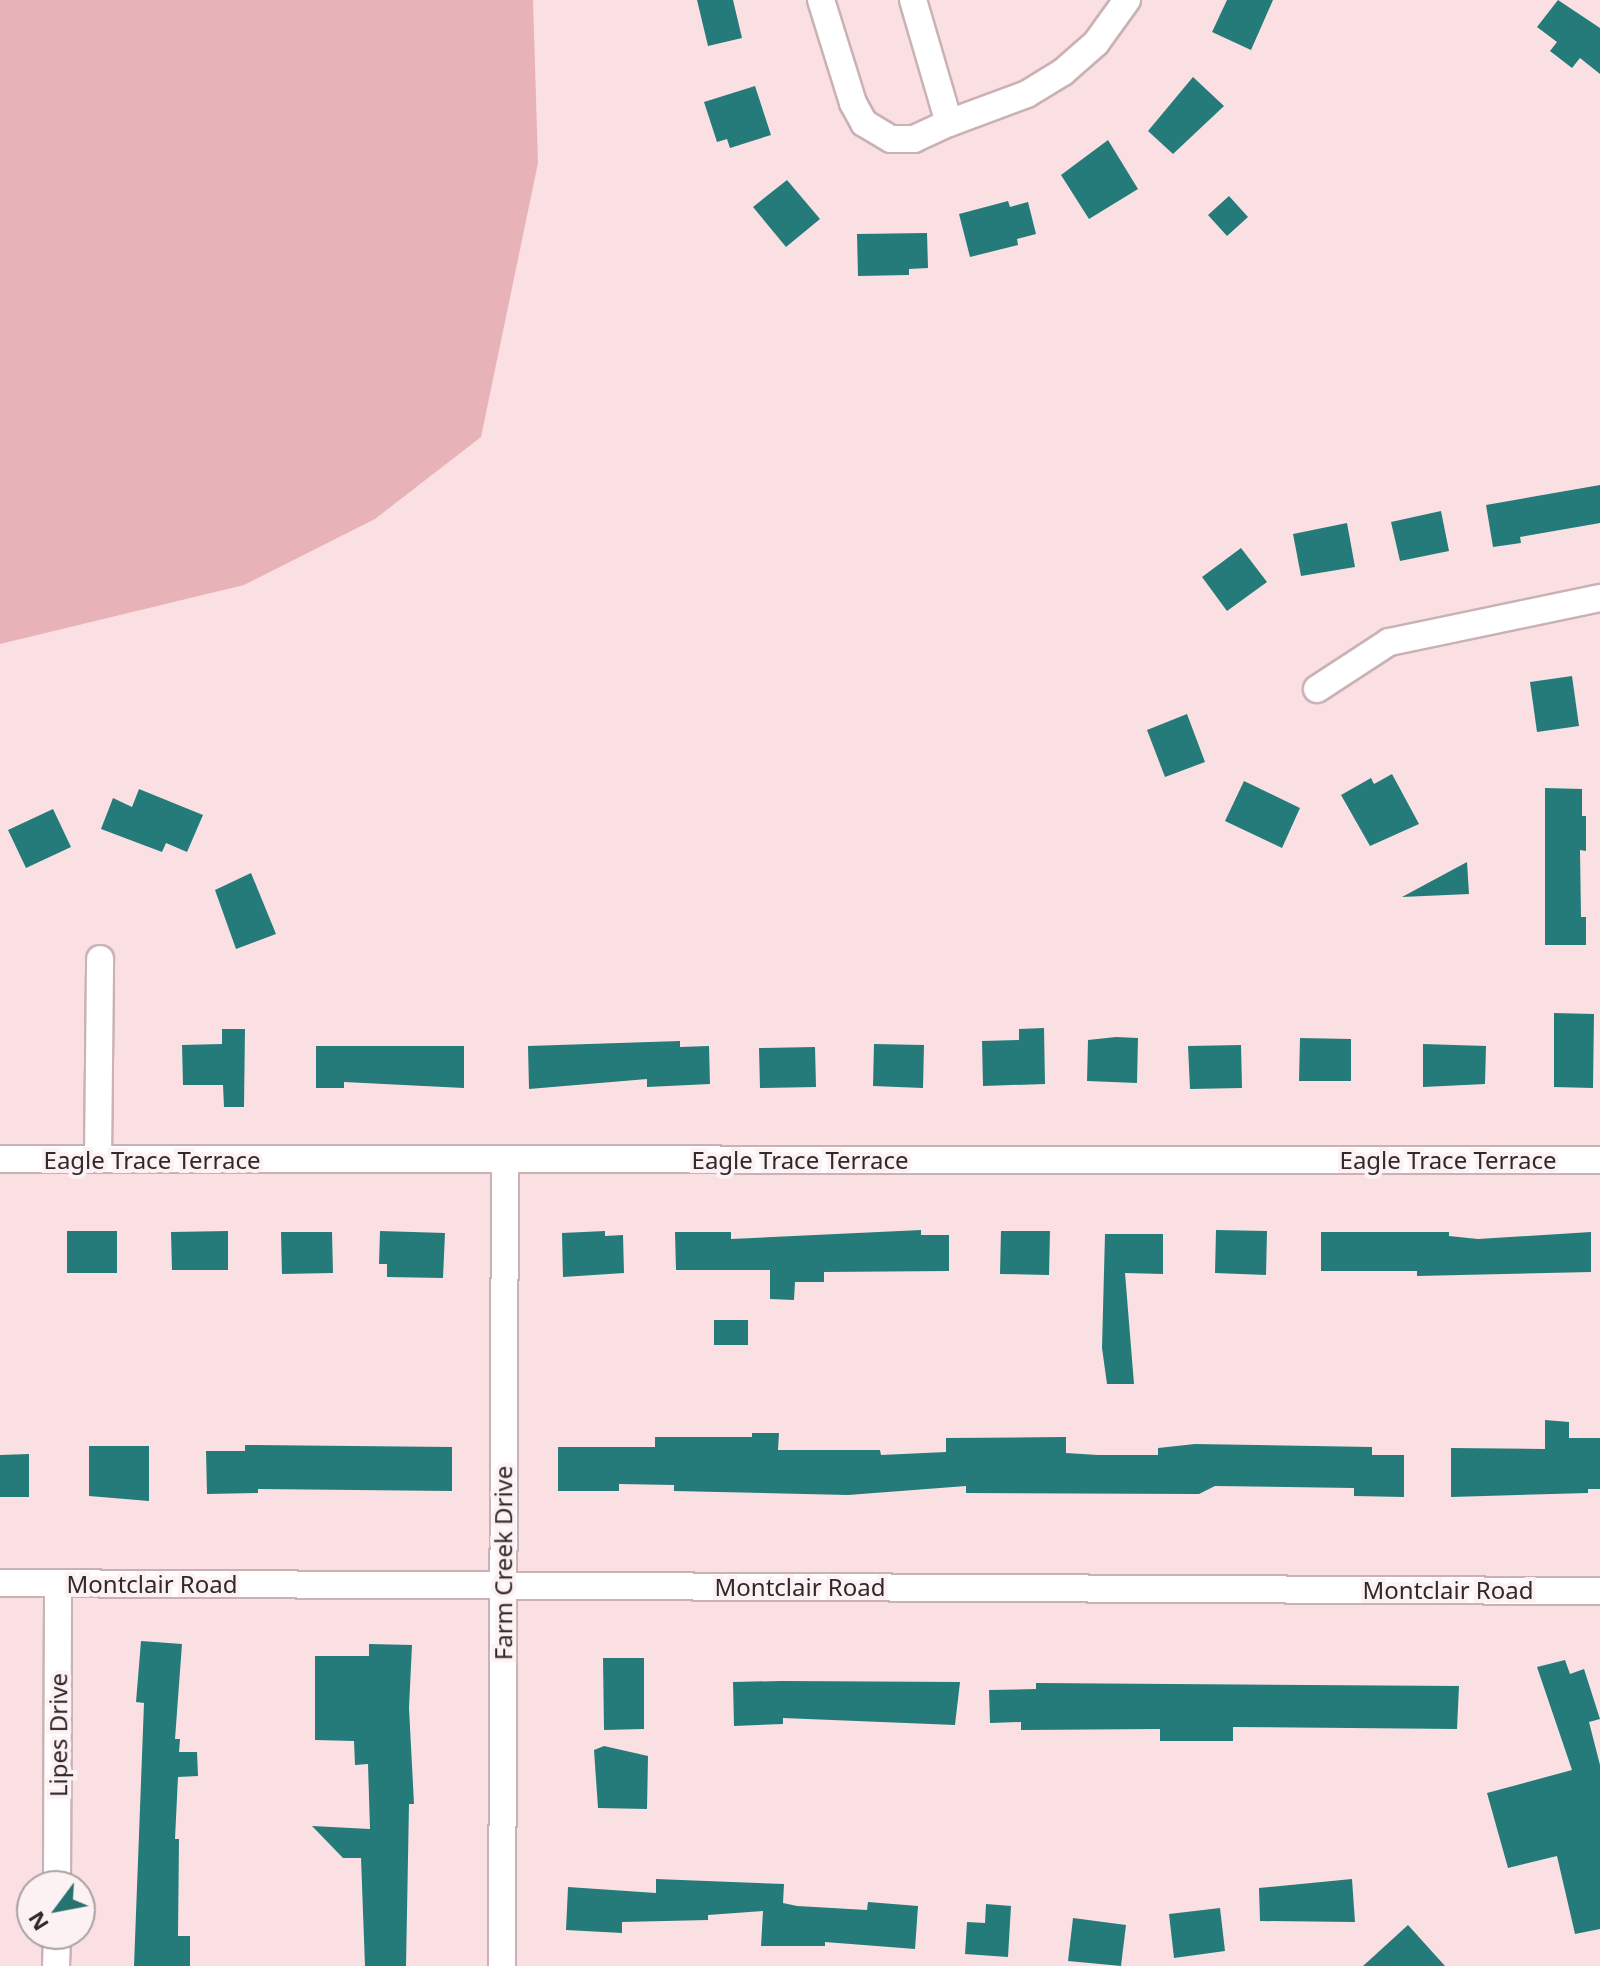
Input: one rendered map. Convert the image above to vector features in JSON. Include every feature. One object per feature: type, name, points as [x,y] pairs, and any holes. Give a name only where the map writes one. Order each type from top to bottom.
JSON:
[{"type":"street","points":[[821,0],[864,123],[891,139],[914,139],[1027,94],[1063,72],[1096,43],[1127,0]]},
{"type":"street","points":[[913,0],[949,123]]},
{"type":"street","points":[[1317,689],[1389,642],[1600,598]]},
{"type":"street","points":[[98,1159],[100,959]]},
{"type":"street","name":"Eagle Trace Terrace","points":[[0,1159],[1600,1160]]},
{"type":"street","name":"Farm Creek Drive","points":[[502,1966],[505,1160]]},
{"type":"street","name":"Montclair Road","points":[[0,1583],[1600,1591]]},
{"type":"street","name":"Lipes Drive","points":[[57,1870],[58,1583]]},
{"type":"shaded area","points":[[0,0],[533,0],[538,163],[481,437],[375,519],[244,585],[0,644]]},
{"type":"building","points":[[697,0],[733,0],[742,38],[708,46]]},
{"type":"building","points":[[1227,0],[1273,0],[1251,50],[1212,32]]},
{"type":"building","points":[[1558,0],[1600,28],[1600,74],[1580,58],[1572,68],[1550,51],[1557,42],[1537,27]]},
{"type":"building","points":[[1193,77],[1224,106],[1173,154],[1148,131]]},
{"type":"building","points":[[755,86],[771,135],[730,148],[727,139],[717,142],[704,102]]},
{"type":"building","points":[[1108,140],[1138,189],[1089,219],[1061,175]]},
{"type":"building","points":[[787,180],[820,219],[786,247],[753,207]]},
{"type":"building","points":[[1229,196],[1248,217],[1227,236],[1208,215]]},
{"type":"building","points":[[1008,201],[1010,207],[1028,202],[1036,234],[1017,239],[1018,245],[970,257],[959,214]]},
{"type":"building","points":[[927,233],[928,268],[909,269],[909,275],[858,276],[857,234]]},
{"type":"building","points":[[1600,485],[1600,523],[1520,537],[1521,543],[1493,547],[1486,505]]},
{"type":"building","points":[[1441,511],[1449,551],[1400,561],[1391,522]]},
{"type":"building","points":[[1347,523],[1355,567],[1301,576],[1293,534]]},
{"type":"building","points":[[1241,548],[1267,582],[1227,611],[1202,577]]},
{"type":"building","points":[[1572,676],[1579,726],[1537,732],[1530,682]]},
{"type":"building","points":[[1187,714],[1205,762],[1165,777],[1147,730]]},
{"type":"building","points":[[1392,774],[1419,824],[1370,846],[1341,795],[1371,778],[1374,784]]},
{"type":"building","points":[[1244,781],[1300,808],[1282,848],[1225,821]]},
{"type":"building","points":[[1545,788],[1582,789],[1586,851],[1580,850],[1581,917],[1586,917],[1586,945],[1545,945]]},
{"type":"building","points":[[139,789],[203,815],[187,852],[166,843],[162,852],[101,829],[113,798],[132,807]]},
{"type":"building","points":[[53,809],[71,847],[26,868],[8,830]]},
{"type":"building","points":[[1467,862],[1469,894],[1402,897]]},
{"type":"building","points":[[251,873],[276,934],[236,949],[215,890]]},
{"type":"building","points":[[1554,1013],[1594,1014],[1593,1088],[1554,1087]]},
{"type":"building","points":[[1044,1028],[1045,1084],[983,1086],[982,1041],[1019,1040],[1019,1029]]},
{"type":"building","points":[[222,1029],[245,1029],[244,1107],[224,1107],[223,1085],[183,1085],[182,1045],[222,1044]]},
{"type":"building","points":[[1138,1038],[1137,1083],[1087,1081],[1088,1040]]},
{"type":"building","points":[[1300,1038],[1351,1039],[1351,1081],[1299,1081]]},
{"type":"building","points":[[680,1041],[680,1047],[709,1046],[710,1084],[647,1087],[647,1079],[529,1089],[528,1046]]},
{"type":"building","points":[[874,1044],[924,1045],[923,1088],[873,1086]]},
{"type":"building","points":[[1423,1044],[1486,1046],[1485,1084],[1423,1087]]},
{"type":"building","points":[[1241,1045],[1242,1088],[1190,1089],[1188,1046]]},
{"type":"building","points":[[316,1046],[464,1046],[464,1088],[344,1082],[344,1088],[316,1088]]},
{"type":"building","points":[[815,1047],[816,1087],[760,1088],[759,1048]]},
{"type":"building","points":[[921,1230],[921,1235],[949,1235],[949,1271],[824,1272],[824,1282],[795,1282],[794,1300],[770,1299],[770,1270],[676,1270],[675,1232],[731,1232],[731,1239]]},
{"type":"building","points":[[1216,1230],[1267,1231],[1266,1275],[1215,1273]]},
{"type":"building","points":[[67,1231],[117,1231],[117,1273],[67,1273]]},
{"type":"building","points":[[228,1231],[228,1270],[172,1270],[171,1232]]},
{"type":"building","points":[[380,1231],[445,1233],[443,1278],[387,1277],[387,1264],[379,1264]]},
{"type":"building","points":[[605,1231],[605,1236],[623,1235],[624,1273],[563,1277],[562,1233]]},
{"type":"building","points":[[1001,1231],[1050,1231],[1049,1275],[1000,1274]]},
{"type":"building","points":[[281,1232],[332,1232],[333,1273],[282,1274]]},
{"type":"building","points":[[1321,1232],[1449,1232],[1449,1236],[1478,1239],[1591,1232],[1591,1272],[1417,1276],[1417,1271],[1321,1271]]},
{"type":"building","points":[[1105,1234],[1163,1234],[1163,1274],[1125,1273],[1134,1384],[1107,1384],[1102,1348]]},
{"type":"building","points":[[714,1320],[748,1320],[748,1345],[714,1345]]},
{"type":"building","points":[[1545,1420],[1569,1422],[1569,1438],[1600,1438],[1600,1489],[1588,1489],[1588,1493],[1451,1497],[1451,1448],[1545,1449]]},
{"type":"building","points":[[752,1433],[779,1433],[778,1450],[880,1450],[881,1455],[946,1452],[946,1438],[1066,1437],[1066,1453],[1098,1455],[1158,1455],[1158,1448],[1195,1444],[1372,1447],[1372,1455],[1404,1455],[1404,1497],[1354,1496],[1354,1488],[1215,1486],[1199,1494],[966,1493],[966,1486],[848,1495],[674,1491],[674,1485],[619,1484],[619,1491],[558,1491],[558,1447],[655,1447],[655,1437],[752,1437]]},
{"type":"building","points":[[245,1445],[452,1447],[452,1491],[258,1489],[258,1493],[207,1494],[206,1451],[245,1451]]},
{"type":"building","points":[[89,1446],[149,1446],[149,1501],[89,1496]]},
{"type":"building","points":[[29,1454],[29,1497],[0,1497],[0,1455]]},
{"type":"building","points":[[141,1641],[182,1644],[175,1739],[180,1739],[179,1752],[197,1752],[198,1776],[178,1777],[175,1839],[179,1839],[178,1936],[190,1936],[190,1966],[134,1966],[144,1703],[136,1702]]},
{"type":"building","points":[[369,1644],[412,1645],[409,1708],[414,1804],[409,1804],[406,1966],[365,1966],[361,1858],[343,1858],[312,1826],[370,1829],[368,1764],[355,1765],[354,1741],[315,1740],[315,1656],[369,1656]]},
{"type":"building","points":[[603,1658],[644,1658],[644,1729],[604,1730]]},
{"type":"building","points":[[1565,1660],[1570,1674],[1584,1669],[1600,1719],[1589,1722],[1600,1765],[1600,1929],[1575,1934],[1557,1856],[1508,1868],[1487,1793],[1572,1770],[1537,1667]]},
{"type":"building","points":[[733,1682],[960,1682],[955,1725],[783,1718],[783,1724],[734,1726]]},
{"type":"building","points":[[1036,1683],[1459,1686],[1457,1729],[1233,1727],[1233,1741],[1160,1741],[1160,1729],[1021,1730],[1021,1722],[990,1723],[989,1690],[1036,1689]]},
{"type":"building","points":[[604,1746],[648,1756],[647,1809],[598,1808],[594,1750]]},
{"type":"building","points":[[656,1879],[784,1884],[783,1903],[797,1906],[867,1910],[868,1902],[918,1906],[915,1949],[825,1942],[825,1946],[761,1946],[763,1911],[708,1915],[708,1920],[622,1922],[622,1933],[566,1930],[568,1887],[656,1893]]},
{"type":"building","points":[[1352,1879],[1355,1922],[1260,1921],[1259,1888]]},
{"type":"building","points":[[986,1904],[1011,1906],[1008,1957],[965,1954],[967,1922],[985,1923]]},
{"type":"building","points":[[1220,1908],[1225,1951],[1174,1958],[1169,1914]]},
{"type":"building","points":[[1073,1918],[1126,1925],[1121,1966],[1068,1961]]},
{"type":"building","points":[[1408,1925],[1445,1966],[1363,1966]]}]
